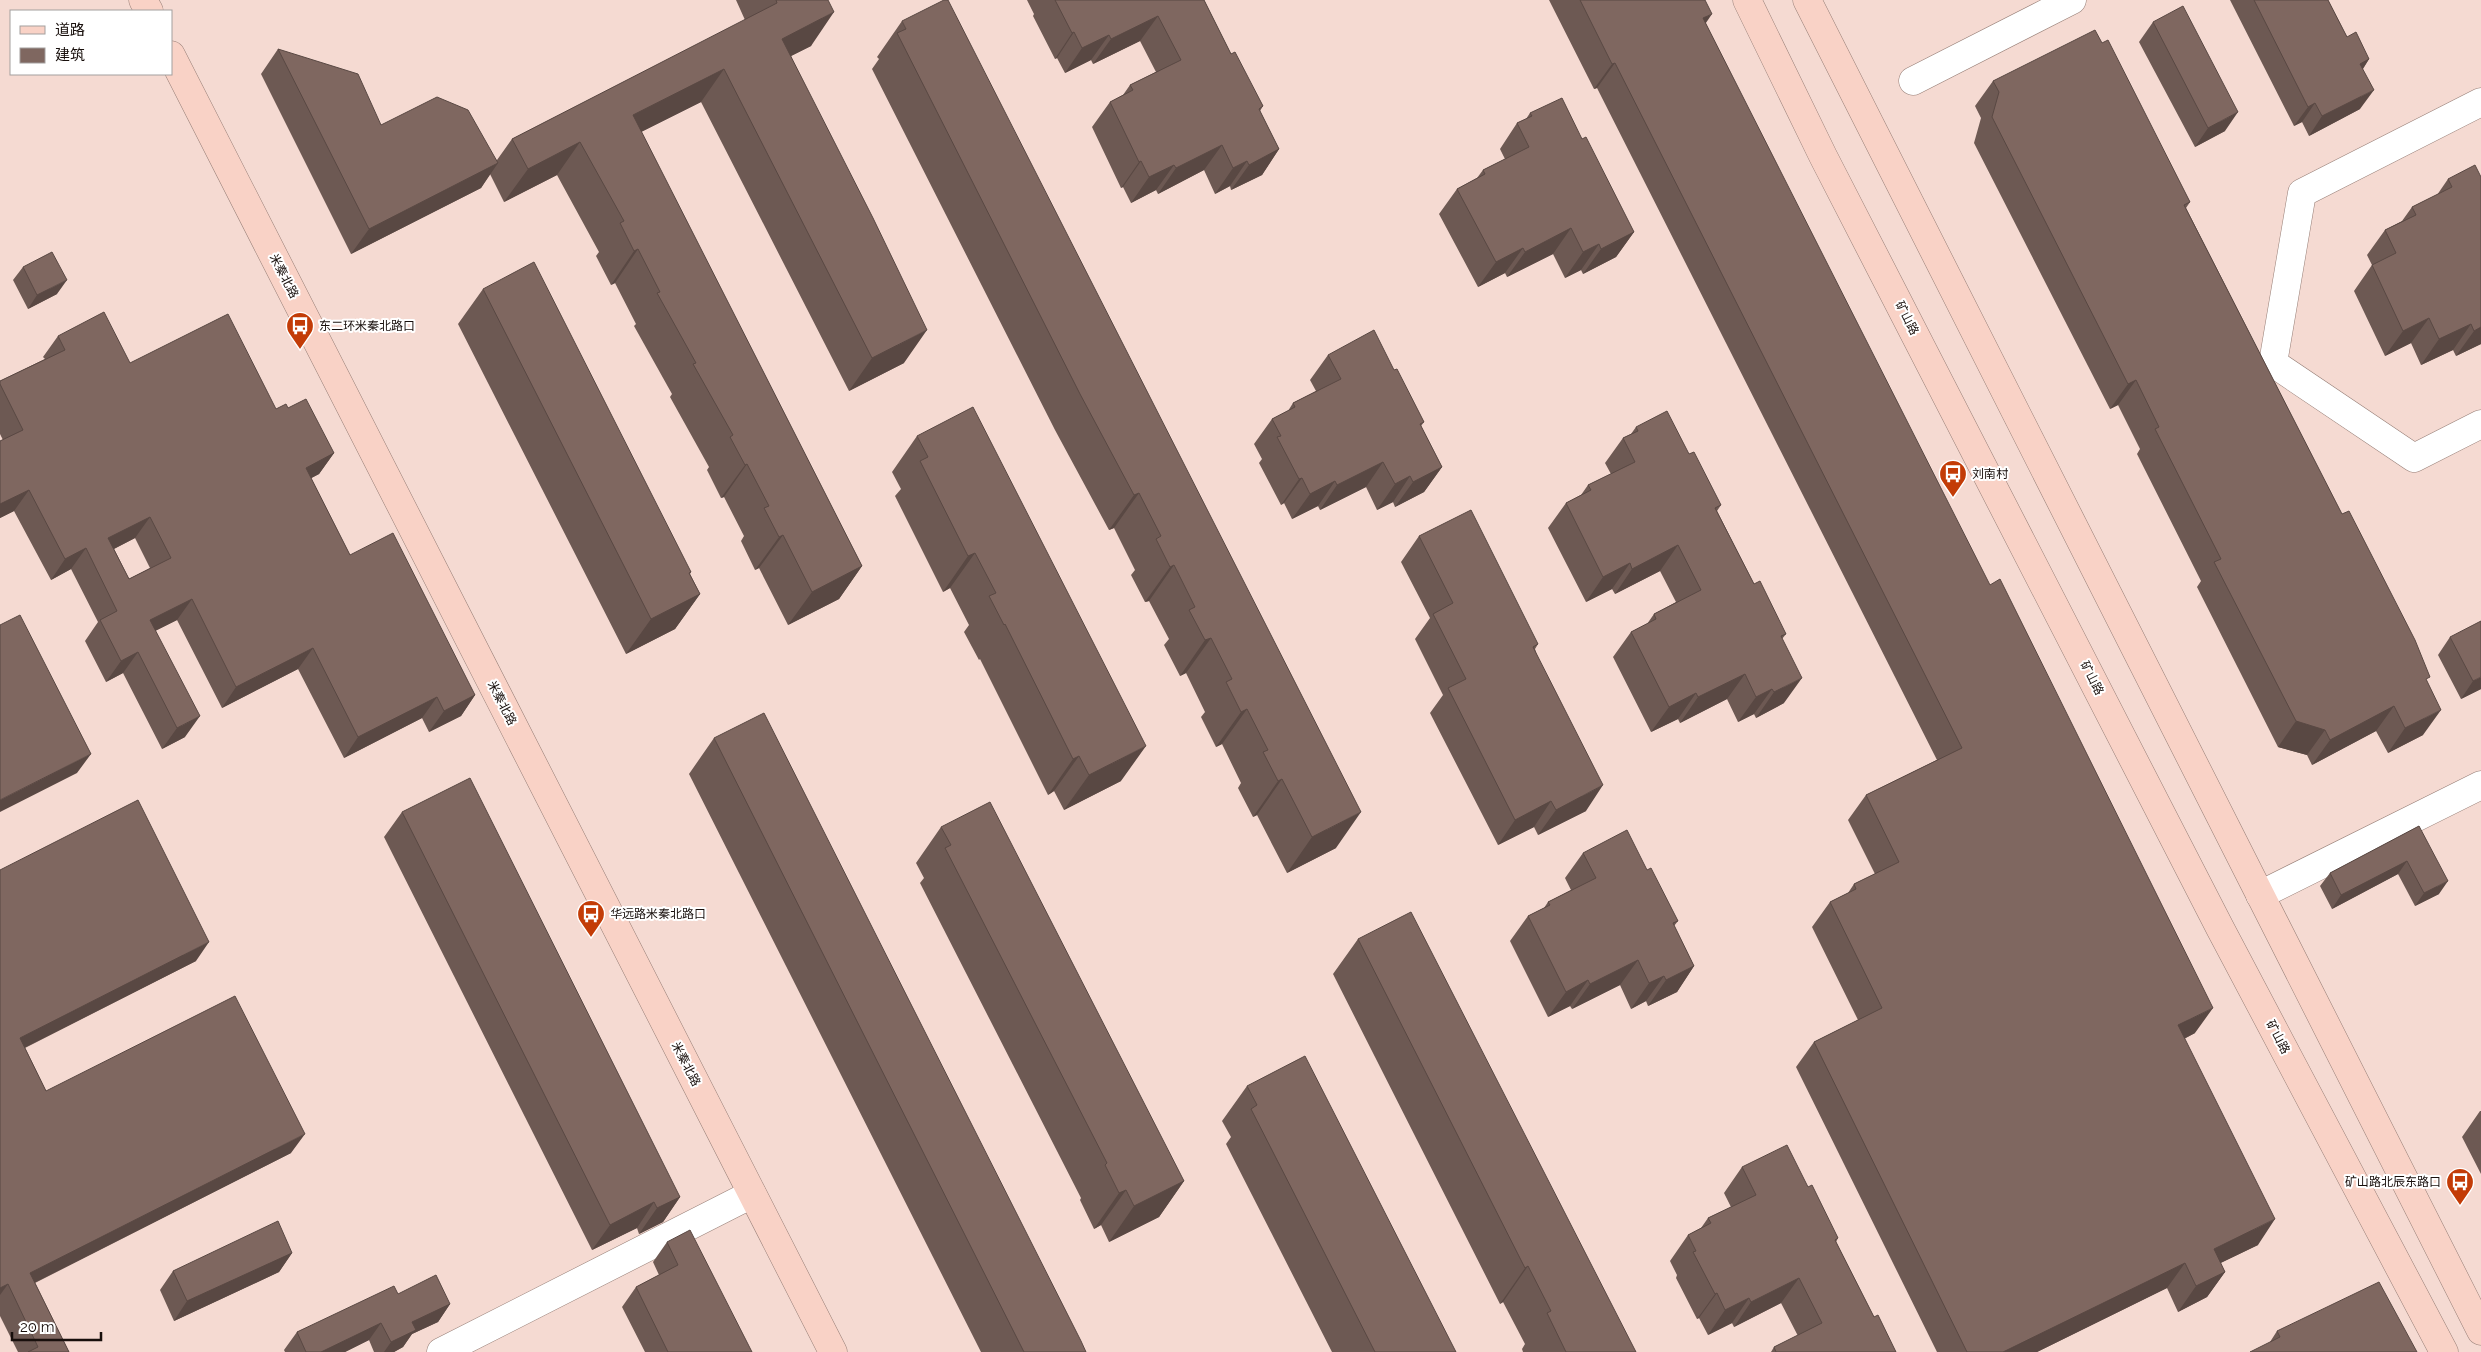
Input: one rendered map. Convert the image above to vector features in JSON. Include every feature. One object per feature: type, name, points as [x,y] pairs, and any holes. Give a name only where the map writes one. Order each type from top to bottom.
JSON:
[{"type":"main road","name":"矿山路","points":[[1747,0],[1824,156],[2202,893],[2444,1352]]},
{"type":"main road","points":[[1807,0],[2481,1331]]},
{"type":"main road","name":"米秦北路","points":[[172,56],[832,1352]]},
{"type":"street","points":[[1913,81],[2072,0]]},
{"type":"street","points":[[2481,102],[2302,193],[2273,363],[2414,458],[2481,424]]},
{"type":"street","points":[[2260,895],[2481,785]]},
{"type":"street","points":[[441,1352],[752,1194]]},
{"type":"building","points":[[776,0],[828,0],[834,12],[782,39],[873,218],[927,330],[872,358],[724,69],[633,115],[862,566],[812,592],[783,535],[779,537],[764,508],[769,506],[747,464],[745,465],[730,437],[733,435],[693,364],[696,363],[657,293],[660,292],[638,249],[634,251],[620,223],[624,221],[580,142],[528,169],[512,139],[777,3]]},
{"type":"building","points":[[944,0],[948,0],[1361,812],[1312,837],[1282,779],[1278,781],[1263,752],[1268,750],[1247,709],[1241,712],[1226,682],[1232,679],[1211,638],[1205,640],[1189,610],[1195,607],[1174,565],[1170,567],[1156,539],[1161,536],[1139,493],[1134,495],[1080,394],[897,33],[906,29],[902,21]]},
{"type":"building","points":[[1055,0],[1204,0],[1231,54],[1235,52],[1263,106],[1259,109],[1279,149],[1249,165],[1247,161],[1233,168],[1222,145],[1176,168],[1174,165],[1149,177],[1141,161],[1139,162],[1110,102],[1133,90],[1130,85],[1181,60],[1158,16],[1111,39],[1109,35],[1082,48]]},
{"type":"building","points":[[1580,0],[1705,0],[1712,14],[1703,18],[1990,585],[2000,579],[2213,1008],[2178,1025],[2275,1219],[2214,1249],[2225,1272],[2196,1286],[2185,1263],[2003,1352],[1967,1352],[1814,1042],[1882,1008],[1830,902],[1856,889],[1854,884],[1899,862],[1866,795],[1962,748],[1615,63],[1612,64]]},
{"type":"building","points":[[2254,0],[2328,0],[2347,37],[2356,32],[2369,59],[2360,64],[2374,90],[2322,116],[2315,103],[2308,107]]},
{"type":"building","points":[[2183,6],[2238,112],[2208,128],[2153,22]]},
{"type":"building","points":[[2095,30],[2102,43],[2108,40],[2190,202],[2184,205],[2342,514],[2349,511],[2415,640],[2430,677],[2426,679],[2441,710],[2405,728],[2394,706],[2330,740],[2325,730],[2296,721],[2214,562],[2221,559],[2155,429],[2159,427],[2136,380],[2128,384],[1992,117],[1999,92],[1993,81]]},
{"type":"building","points":[[278,49],[358,74],[381,125],[437,97],[468,110],[498,163],[369,229]]},
{"type":"building","points":[[1562,98],[1582,139],[1586,137],[1634,232],[1601,249],[1599,244],[1583,252],[1571,228],[1525,252],[1523,248],[1496,262],[1457,189],[1485,174],[1483,170],[1529,147],[1517,123],[1532,116],[1530,113]]},
{"type":"building","points":[[2475,165],[2481,177],[2481,327],[2474,331],[2471,324],[2439,339],[2429,318],[2403,331],[2372,265],[2396,253],[2385,230],[2416,215],[2412,207],[2452,187],[2448,179]]},
{"type":"building","points":[[52,252],[67,280],[37,295],[23,267]]},
{"type":"building","points":[[534,262],[691,572],[689,573],[700,594],[651,619],[483,289]]},
{"type":"building","points":[[104,312],[130,363],[228,314],[276,409],[286,404],[288,408],[306,399],[334,453],[306,468],[350,555],[393,533],[475,695],[444,711],[437,697],[358,737],[313,648],[236,687],[192,599],[150,620],[200,716],[177,728],[138,652],[121,661],[100,620],[117,611],[86,548],[65,559],[29,490],[0,504],[0,441],[23,430],[0,381],[65,350],[58,336]],"holes":[[[150,517],[171,558],[129,579],[108,538]]]},
{"type":"building","points":[[1374,330],[1394,370],[1397,369],[1424,422],[1420,424],[1442,467],[1413,482],[1410,476],[1395,484],[1383,462],[1337,485],[1335,481],[1310,494],[1302,478],[1299,479],[1277,437],[1281,436],[1272,419],[1295,407],[1293,403],[1341,379],[1328,355]]},
{"type":"building","points":[[973,407],[1146,746],[1089,775],[1079,756],[1073,759],[989,596],[996,593],[975,553],[968,556],[920,461],[928,457],[917,436]]},
{"type":"building","points":[[1667,411],[1689,454],[1694,452],[1721,505],[1715,508],[1754,584],[1760,581],[1786,634],[1781,636],[1802,678],[1774,692],[1772,689],[1756,697],[1745,674],[1698,697],[1696,693],[1669,707],[1631,632],[1656,619],[1654,614],[1701,590],[1678,545],[1632,569],[1630,563],[1603,577],[1566,503],[1591,490],[1588,485],[1635,462],[1623,438],[1638,431],[1636,427]]},
{"type":"building","points":[[1471,510],[1538,644],[1533,647],[1603,785],[1556,810],[1551,801],[1515,820],[1448,688],[1466,679],[1433,614],[1453,603],[1419,536]]},
{"type":"building","points":[[20,615],[91,754],[0,800],[0,625]]},
{"type":"building","points":[[2481,621],[2481,677],[2473,681],[2450,637]]},
{"type":"building","points":[[764,713],[1086,1352],[1024,1352],[714,738]]},
{"type":"building","points":[[470,778],[680,1197],[657,1208],[654,1202],[610,1225],[402,812]]},
{"type":"building","points":[[138,800],[209,942],[20,1038],[46,1091],[235,996],[305,1134],[30,1273],[69,1352],[28,1352],[38,1347],[8,1284],[0,1288],[0,870]]},
{"type":"building","points":[[990,802],[1184,1181],[1134,1206],[1126,1190],[1119,1193],[1105,1165],[1107,1163],[945,848],[951,845],[941,827]]},
{"type":"building","points":[[2419,826],[2448,881],[2424,893],[2407,861],[2341,895],[2330,873]]},
{"type":"building","points":[[1627,830],[1647,870],[1651,868],[1678,921],[1673,923],[1694,966],[1666,980],[1664,976],[1649,983],[1638,960],[1590,984],[1588,980],[1566,992],[1528,916],[1550,905],[1548,902],[1596,878],[1583,853]]},
{"type":"building","points":[[1411,912],[1636,1352],[1566,1352],[1547,1313],[1551,1311],[1528,1266],[1525,1268],[1358,939]]},
{"type":"building","points":[[1305,1056],[1456,1352],[1375,1352],[1251,1109],[1257,1105],[1247,1086]]},
{"type":"building","points":[[1787,1145],[1808,1187],[1812,1185],[1838,1238],[1835,1240],[1874,1317],[1878,1315],[1896,1352],[1776,1352],[1774,1347],[1822,1323],[1799,1278],[1751,1302],[1749,1298],[1725,1310],[1717,1293],[1715,1294],[1693,1252],[1696,1251],[1688,1235],[1711,1223],[1708,1218],[1756,1195],[1742,1167]]},
{"type":"building","points":[[278,1221],[292,1253],[187,1301],[173,1271]]},
{"type":"building","points":[[690,1230],[752,1352],[668,1352],[636,1287],[678,1265],[667,1242]]},
{"type":"building","points":[[436,1275],[450,1304],[412,1322],[416,1330],[391,1342],[381,1323],[321,1352],[306,1352],[297,1332],[394,1286],[398,1294]]},
{"type":"building","points":[[2379,1282],[2417,1352],[2250,1352],[2280,1337],[2277,1331]]},
{"type":"place","name":"东二环米秦北路口","points":[[300,350]]},
{"type":"place","name":"刘南村","points":[[1953,498]]},
{"type":"place","name":"华远路米秦北路口","points":[[591,938]]},
{"type":"place","name":"矿山路北辰东路口","points":[[2460,1206]]}]
